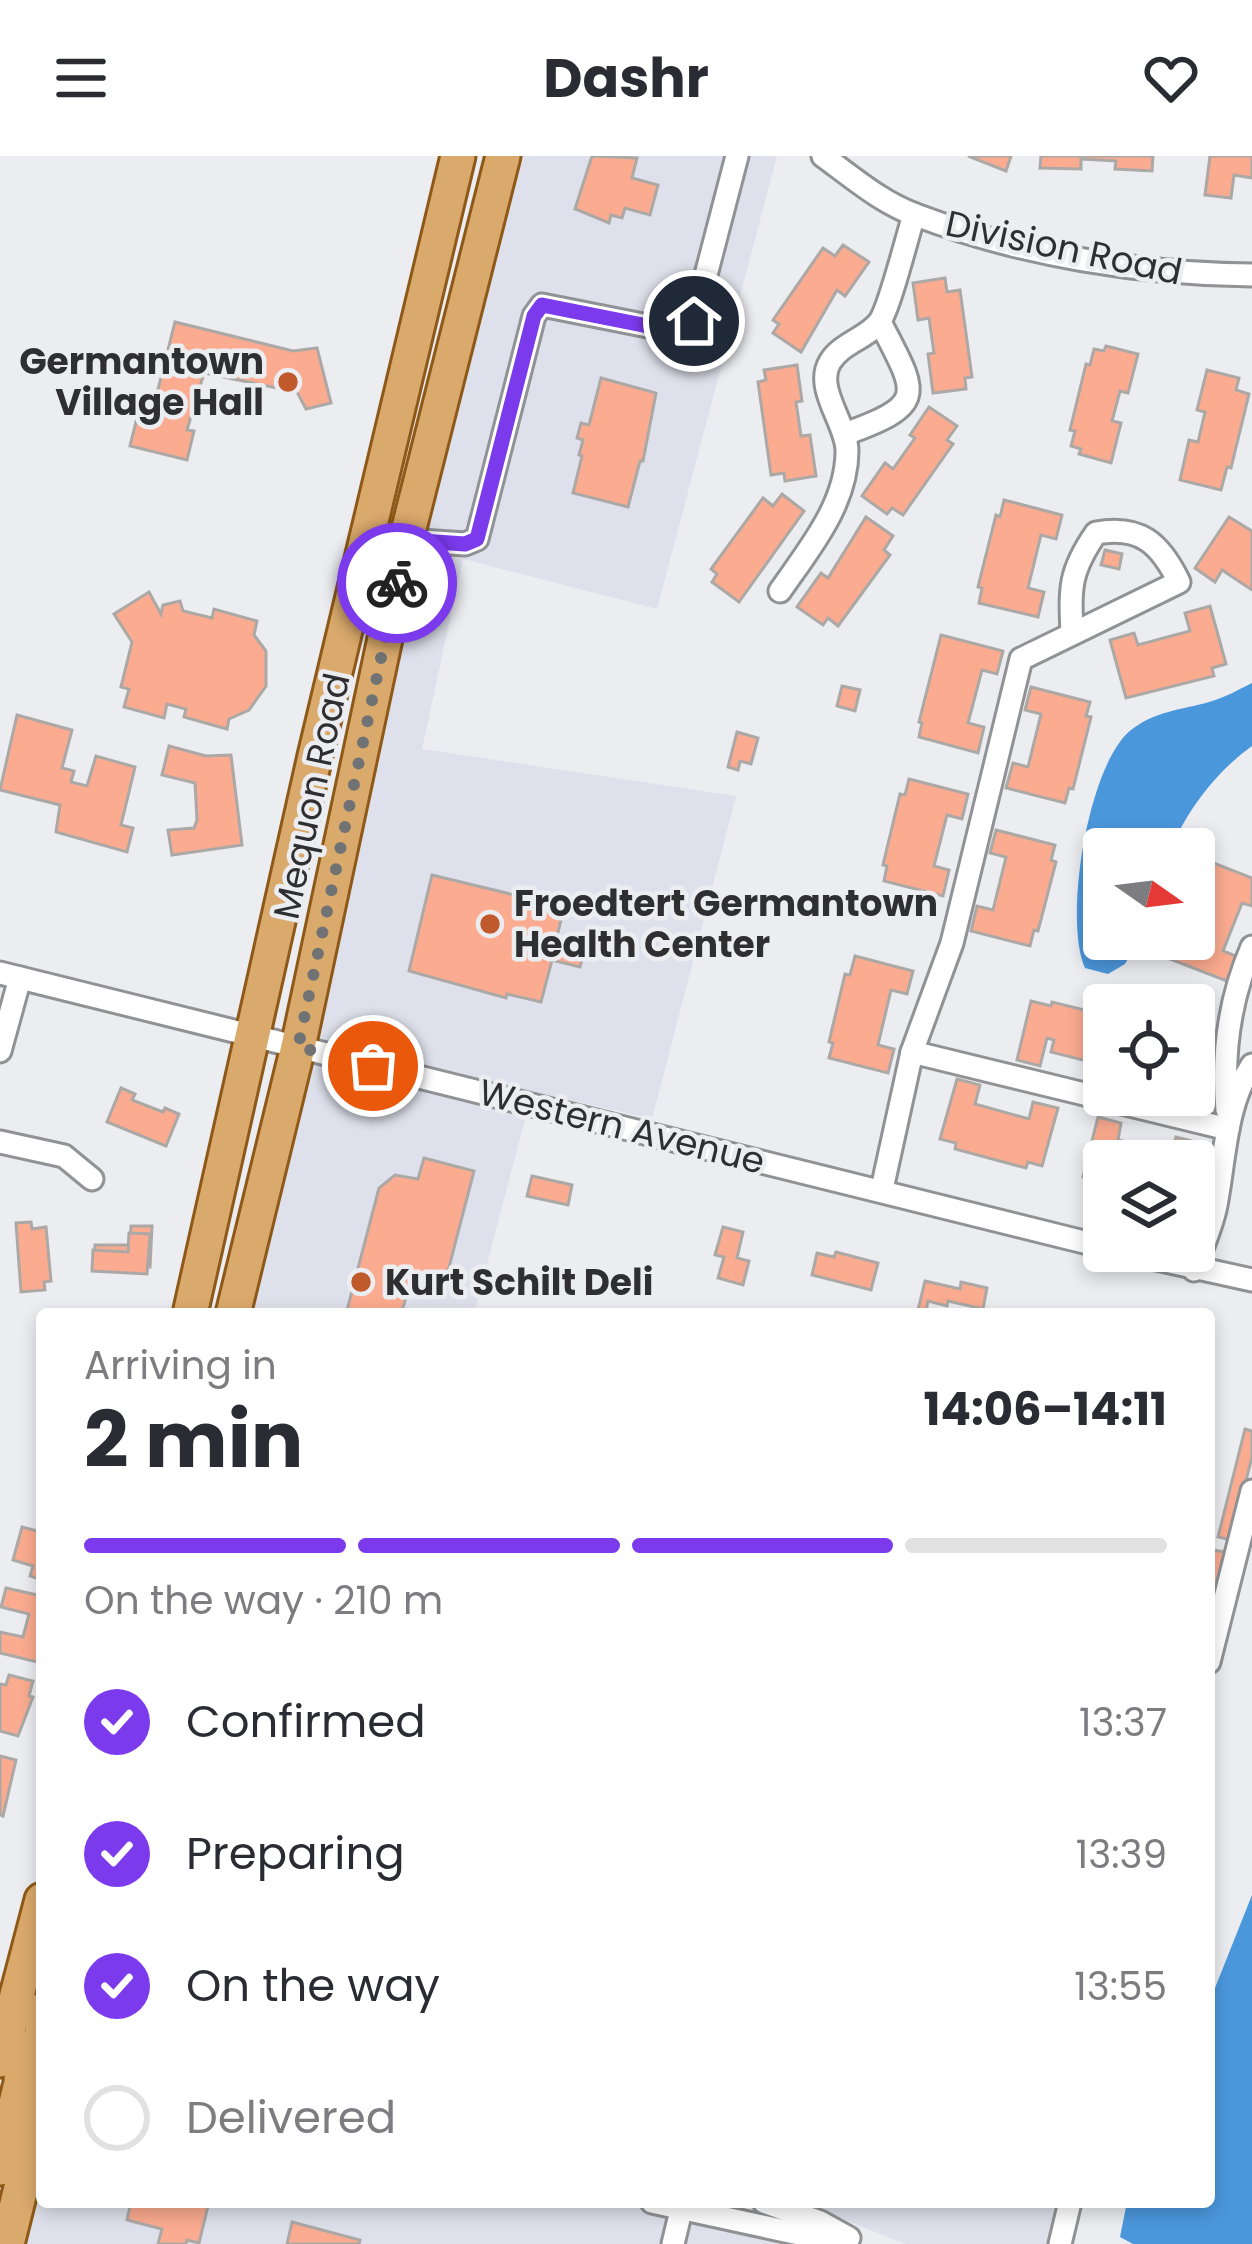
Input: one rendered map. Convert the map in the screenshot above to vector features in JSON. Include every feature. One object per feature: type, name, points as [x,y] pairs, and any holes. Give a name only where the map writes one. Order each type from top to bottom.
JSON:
[{"type":"main road","name":"Mequon Road","points":[[191,1308],[315,756],[453,221],[458,156]]},
{"type":"main road","points":[[458,337],[453,221],[479,156]]},
{"type":"main road","name":"Mequon Road","points":[[234,1308],[298,1047],[406,540],[503,156]]},
{"type":"main road","points":[[298,1047],[288,1032],[284,1010],[313,872],[320,806],[315,756]]},
{"type":"main road","points":[[242,1274],[241,1211],[264,1082],[263,1060],[250,1036]]},
{"type":"main road","points":[[0,2168],[22,2062],[2,2040],[36,1921]]},
{"type":"main road","points":[[7,2244],[36,2127]]},
{"type":"street","points":[[406,540],[465,544],[477,539],[534,316],[542,305],[678,332],[688,330],[736,156]]},
{"type":"street","name":"Division Road","points":[[823,156],[914,215],[1025,246],[1162,271],[1252,274]]},
{"type":"street","points":[[780,591],[831,515],[841,490],[847,454],[845,434],[831,403],[829,363],[880,322],[914,215]]},
{"type":"street","points":[[845,434],[897,414],[906,401],[907,375],[880,322]]},
{"type":"street","points":[[881,1189],[912,1052],[952,943],[1021,659],[1179,583],[1167,558],[1145,538],[1122,528],[1096,533],[1076,562],[1070,584],[1072,634]]},
{"type":"street","points":[[1228,1129],[1224,1074],[1233,994],[1252,947]]},
{"type":"street","points":[[0,1052],[10,976]]},
{"type":"street","name":"Western Avenue","points":[[10,976],[1083,1242]]},
{"type":"street","points":[[912,1052],[1228,1129]]},
{"type":"street","points":[[1215,1211],[1228,1129],[1243,1078],[1252,1065]]},
{"type":"street","points":[[0,1142],[64,1156],[92,1180]]},
{"type":"street","points":[[1206,1272],[1252,1280]]},
{"type":"street","points":[[1215,1638],[1252,1491]]},
{"type":"street","points":[[2,2040],[36,2032]]},
{"type":"street","points":[[2,2040],[36,2053]]},
{"type":"street","points":[[673,2244],[682,2208]]},
{"type":"street","points":[[691,2208],[845,2244]]},
{"type":"street","points":[[781,2208],[860,2244]]},
{"type":"street","points":[[1060,2244],[1069,2208]]},
{"type":"shaded area","points":[[519,156],[777,156],[657,609],[463,559],[422,749],[736,796],[652,1119],[557,1097],[531,1096],[476,1308],[251,1308],[365,772]]},
{"type":"shaded area","points":[[36,2184],[36,2208],[642,2208],[793,2244],[21,2244]]},
{"type":"shaded area","points":[[816,2208],[1056,2208],[1047,2244],[905,2244]]},
{"type":"water","points":[[1252,683],[1252,746],[1204,792],[1181,828],[1088,828],[1103,775],[1131,730],[1168,712],[1215,700]]},
{"type":"water","points":[[1083,851],[1083,960],[1127,960],[1108,974],[1085,968],[1079,945]]},
{"type":"water","points":[[1252,1895],[1252,2244],[1133,2244],[1120,2237],[1126,2208],[1215,2208],[1215,1988]]},
{"type":"building","points":[[592,156],[637,158],[632,178],[658,185],[650,215],[625,208],[622,218],[611,215],[609,223],[575,209]]},
{"type":"building","points":[[968,156],[1011,156],[1006,171]]},
{"type":"building","points":[[1041,156],[1153,156],[1152,171],[1115,169],[1116,161],[1081,159],[1081,169],[1040,168]]},
{"type":"building","points":[[1210,156],[1252,156],[1252,178],[1234,175],[1231,198],[1205,195]]},
{"type":"building","points":[[843,245],[869,262],[845,296],[837,290],[801,352],[773,333],[779,324],[773,320],[823,248],[835,256]]},
{"type":"building","points":[[945,278],[947,292],[960,290],[972,377],[965,378],[966,389],[933,393],[929,318],[918,320],[913,283]]},
{"type":"building","name":"Germantown Village Hall","points":[[175,322],[293,351],[317,348],[331,403],[306,409],[297,392],[204,373],[187,430],[194,431],[187,460],[130,446],[138,414],[151,417]]},
{"type":"building","points":[[1106,346],[1138,354],[1128,393],[1120,391],[1112,421],[1121,423],[1111,463],[1079,454],[1081,449],[1071,446],[1075,431],[1070,430],[1086,364],[1090,365],[1094,349],[1104,351]]},
{"type":"building","points":[[797,365],[801,436],[810,435],[816,476],[785,481],[784,473],[771,475],[758,382],[766,380],[764,370]]},
{"type":"building","points":[[1207,370],[1239,378],[1236,390],[1249,394],[1221,490],[1180,480],[1189,440],[1198,442],[1205,412],[1197,410]]},
{"type":"building","points":[[601,378],[656,393],[628,507],[573,493],[582,456],[583,440],[577,438],[581,423],[589,425]]},
{"type":"building","points":[[929,407],[957,426],[947,440],[953,444],[903,515],[892,508],[887,514],[862,496],[885,463],[893,469]]},
{"type":"building","points":[[782,494],[804,511],[739,602],[712,582],[717,574],[711,569],[763,498],[773,506]]},
{"type":"building","points":[[1004,500],[1062,515],[1056,539],[1041,535],[1028,588],[1044,592],[1038,617],[979,603],[982,588],[978,587]]},
{"type":"building","points":[[866,517],[893,536],[884,550],[890,555],[838,626],[828,618],[823,625],[797,607],[821,573],[828,578]]},
{"type":"building","points":[[1229,517],[1252,531],[1252,590],[1222,570],[1215,582],[1195,568]]},
{"type":"building","points":[[1105,550],[1122,554],[1119,569],[1101,565]]},
{"type":"building","points":[[149,592],[161,614],[163,605],[180,601],[183,611],[212,618],[214,609],[257,621],[254,635],[266,651],[266,686],[249,710],[229,719],[227,729],[184,717],[186,709],[167,704],[164,718],[124,707],[129,689],[121,687],[132,642],[114,614]]},
{"type":"building","points":[[1210,606],[1226,664],[1212,668],[1214,676],[1126,698],[1110,640],[1134,633],[1138,645],[1190,631],[1185,613]]},
{"type":"building","points":[[941,635],[1003,651],[997,674],[982,670],[968,723],[984,727],[978,753],[919,737]]},
{"type":"building","points":[[842,686],[860,690],[855,711],[837,706]]},
{"type":"building","points":[[1031,687],[1090,702],[1086,716],[1091,717],[1073,789],[1069,788],[1065,803],[1006,788],[1013,763],[1028,767],[1041,714],[1025,710]]},
{"type":"building","points":[[17,715],[72,730],[62,768],[74,771],[71,782],[87,786],[96,756],[135,767],[121,825],[133,828],[127,852],[56,832],[60,805],[0,790]]},
{"type":"building","points":[[737,732],[758,738],[751,764],[740,761],[738,770],[728,767]]},
{"type":"building","points":[[169,746],[206,756],[231,755],[242,845],[172,855],[168,830],[194,828],[197,820],[195,783],[162,775]]},
{"type":"building","points":[[909,779],[968,794],[962,819],[947,815],[934,866],[949,870],[943,896],[884,881],[887,866],[883,865],[900,794],[905,795]]},
{"type":"building","points":[[996,830],[1055,845],[1051,860],[1056,862],[1030,946],[971,931],[977,906],[993,910],[1006,857],[990,853]]},
{"type":"building","points":[[1215,864],[1252,878],[1252,906],[1242,903],[1223,951],[1236,956],[1227,981],[1173,960],[1215,960]]},
{"type":"building","name":"Froedtert Germantown Health Center","points":[[432,875],[564,907],[556,941],[585,948],[580,967],[552,960],[541,1002],[507,994],[506,998],[409,971]]},
{"type":"building","points":[[855,956],[913,971],[907,994],[891,990],[878,1045],[894,1049],[888,1073],[829,1058],[845,974],[850,975]]},
{"type":"building","points":[[1031,1001],[1083,1010],[1083,1060],[1051,1052],[1054,1040],[1047,1038],[1040,1066],[1017,1060]]},
{"type":"building","points":[[957,1079],[980,1085],[975,1104],[1029,1119],[1033,1102],[1058,1108],[1042,1166],[1028,1162],[1026,1168],[955,1149],[956,1143],[940,1139]]},
{"type":"building","points":[[121,1088],[135,1094],[132,1100],[179,1114],[166,1146],[107,1122]]},
{"type":"building","points":[[1098,1117],[1121,1123],[1118,1140],[1092,1140]]},
{"type":"building","points":[[424,1158],[474,1171],[441,1298],[408,1291],[403,1308],[348,1308],[379,1188],[395,1175],[418,1179]]},
{"type":"building","points":[[532,1176],[572,1185],[568,1205],[527,1196]]},
{"type":"building","points":[[31,1222],[32,1229],[46,1227],[51,1281],[44,1282],[45,1290],[21,1292],[16,1223]]},
{"type":"building","points":[[131,1226],[152,1226],[150,1267],[95,1262],[95,1245],[130,1245]]},
{"type":"building","points":[[723,1227],[743,1232],[737,1258],[749,1261],[743,1285],[718,1278],[724,1257],[715,1255]]},
{"type":"building","points":[[129,1233],[150,1234],[147,1274],[92,1271],[93,1250],[128,1252]]},
{"type":"building","points":[[836,1252],[878,1263],[871,1290],[812,1275],[817,1253],[834,1257]]},
{"type":"building","points":[[925,1281],[960,1289],[961,1282],[987,1288],[983,1308],[928,1301],[927,1308],[918,1308]]},
{"type":"building","points":[[1245,1429],[1252,1431],[1252,1457],[1231,1540],[1218,1537]]},
{"type":"building","points":[[22,1527],[36,1531],[36,1578],[30,1576],[33,1566],[13,1560]]},
{"type":"building","points":[[1215,1550],[1228,1553],[1215,1606]]},
{"type":"building","points":[[6,1588],[36,1595],[36,1662],[0,1653],[0,1632],[23,1637],[29,1614],[1,1607]]},
{"type":"building","points":[[9,1675],[33,1681],[29,1696],[33,1697],[18,1736],[0,1731],[0,1684],[6,1685]]},
{"type":"building","points":[[0,1756],[16,1760],[3,1816],[0,1815]]},
{"type":"building","points":[[130,2208],[208,2208],[199,2243],[158,2244],[162,2229],[127,2220]]},
{"type":"building","points":[[292,2222],[360,2240],[359,2244],[287,2244]]},
{"type":"way so far","points":[[373,1066],[298,1047],[397,583]]},
{"type":"place","name":"Germantown Village Hall","points":[[288,382]]},
{"type":"place","name":"Froedtert Germantown Health Center","points":[[490,924]]},
{"type":"place","name":"Kurt Schilt Deli","points":[[361,1282]]},
{"type":"route","points":[[397,583],[406,540],[465,544],[477,539],[534,316],[542,305],[678,332],[688,330],[694,321]]}]
